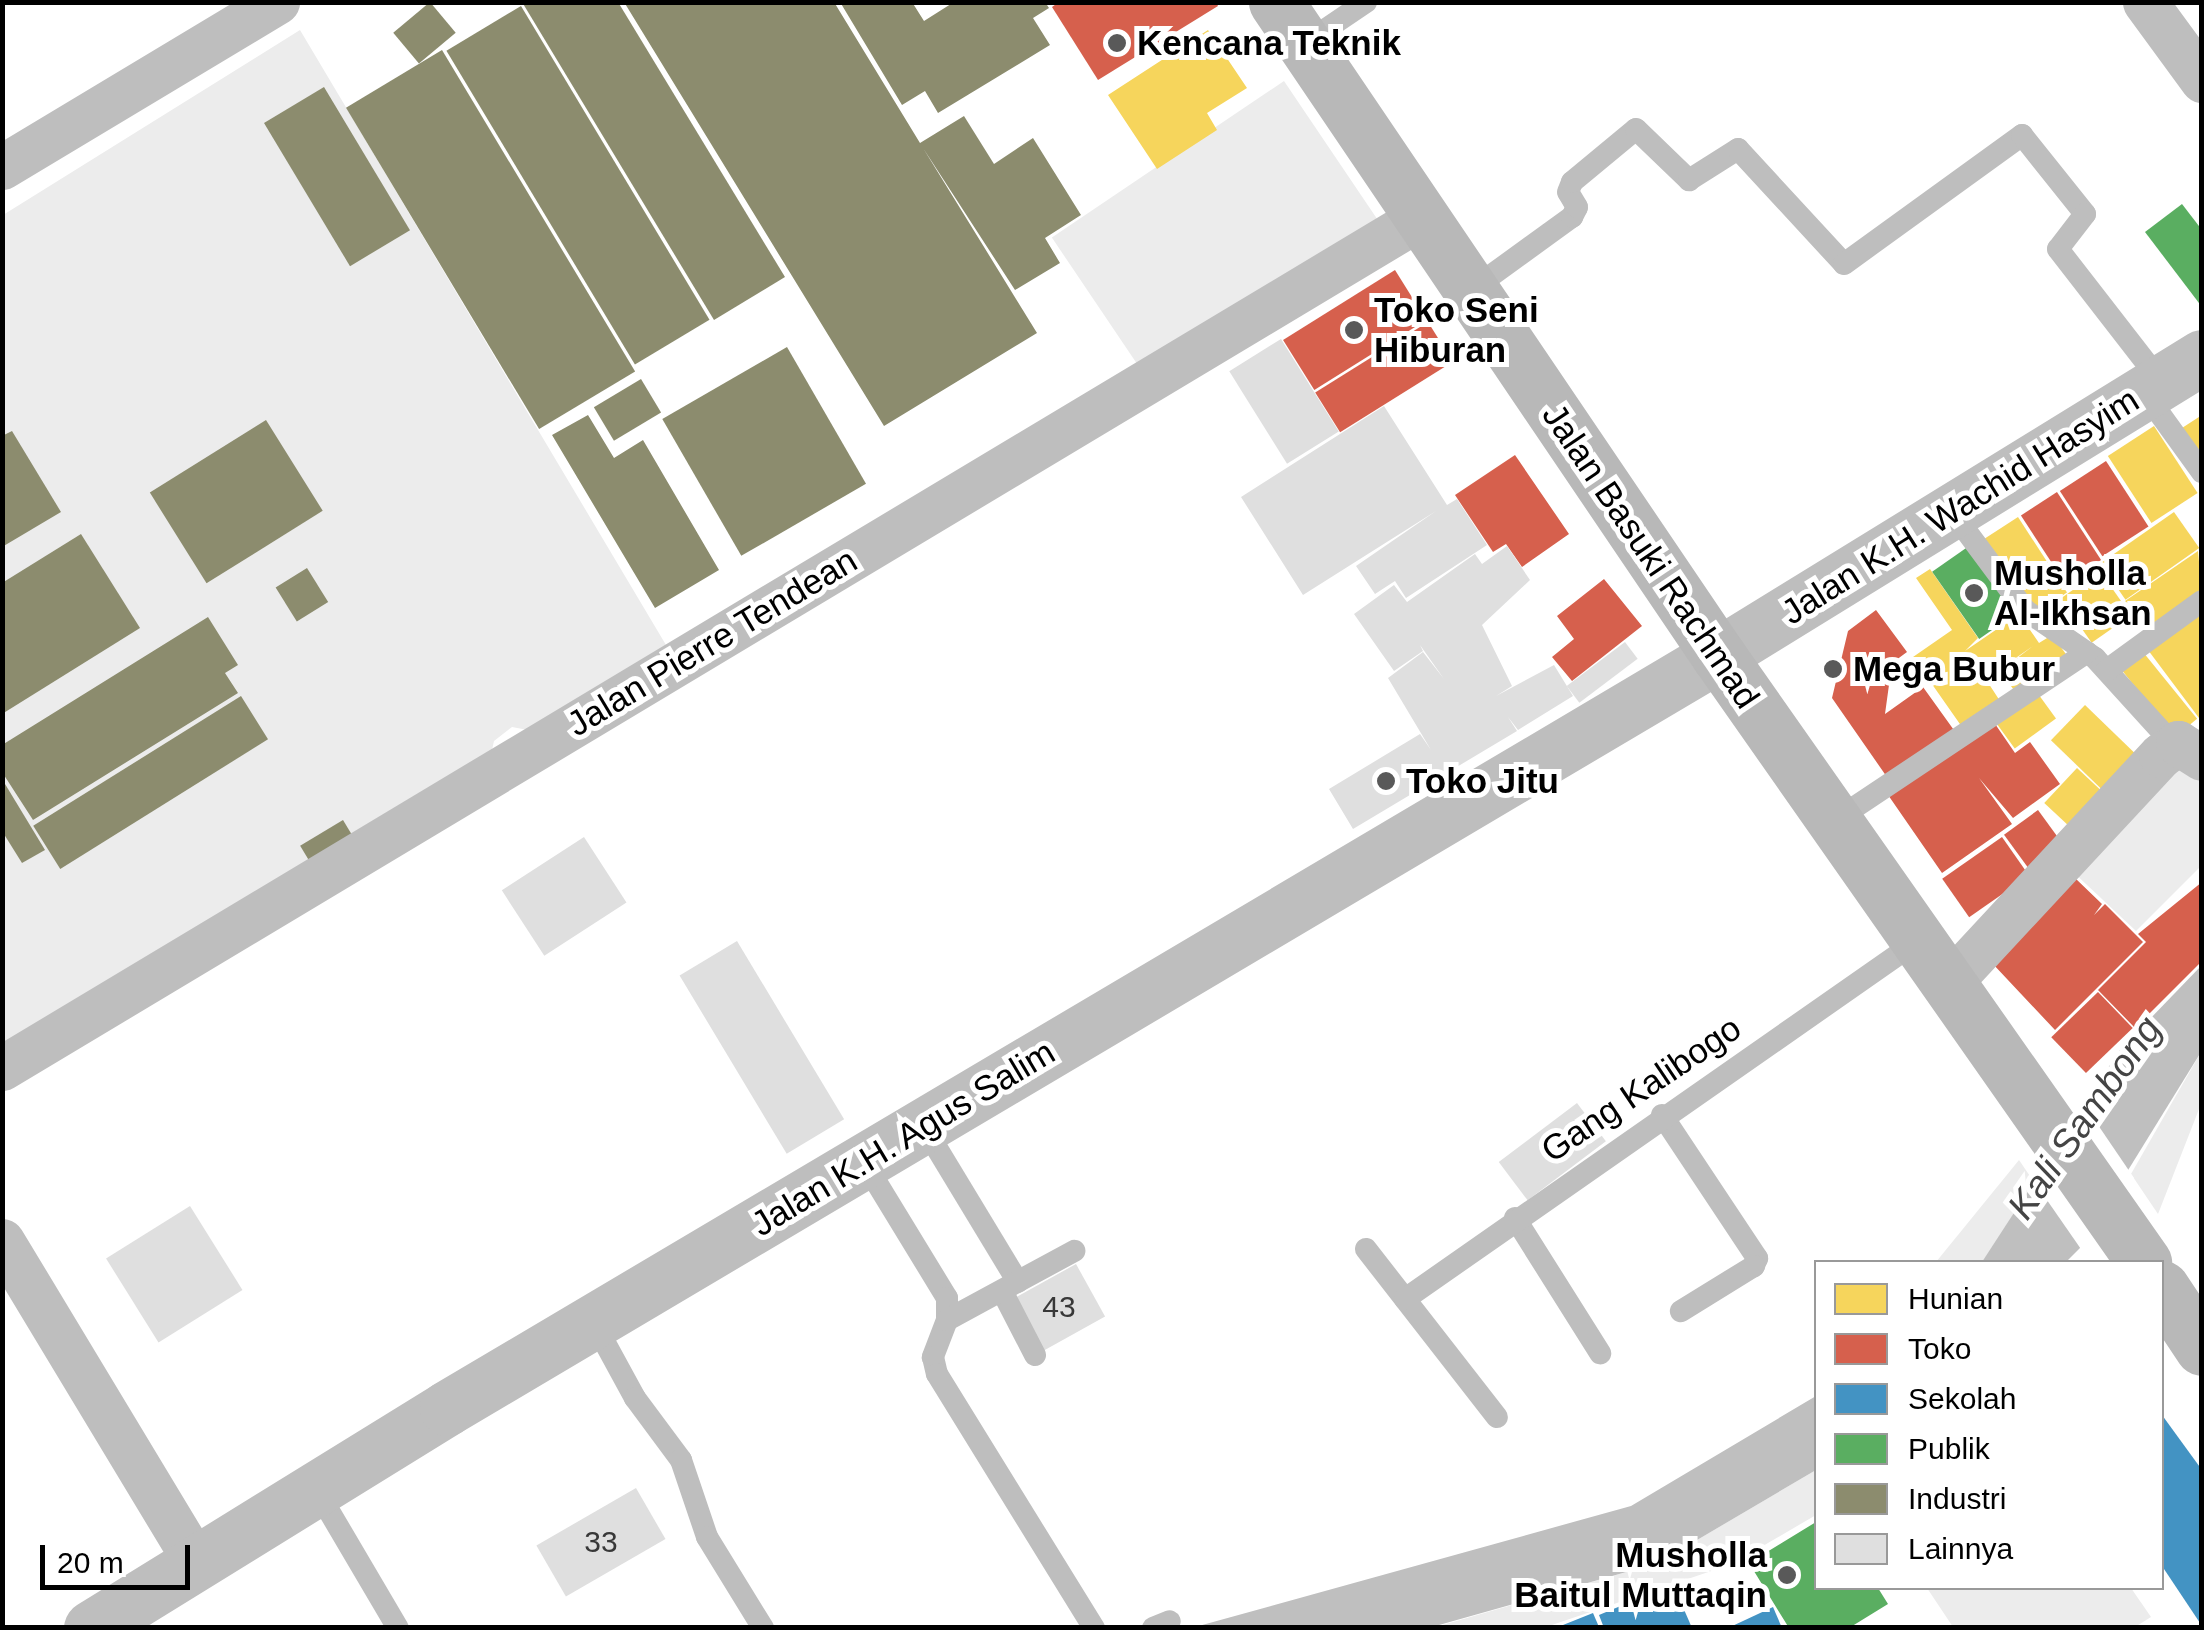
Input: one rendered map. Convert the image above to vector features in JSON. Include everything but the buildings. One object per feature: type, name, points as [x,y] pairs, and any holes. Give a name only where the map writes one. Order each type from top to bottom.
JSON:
[{"type":"main road","name":"Jalan Basuki Rachmad","points":[[1290,24],[1718,655],[2142,1260]]},
{"type":"main road","points":[[2164,1292],[2202,1348]]},
{"type":"street","points":[[2,167],[277,2]]},
{"type":"street","points":[[2145,2],[2202,80]]},
{"type":"street","name":"Jalan Pierre Tendean","points":[[2,1068],[1421,217]]},
{"type":"street","name":"Jalan K.H. Wachid Hasyim","points":[[1718,655],[2169,377]]},
{"type":"street","name":"Jalan K.H. Agus Salim","points":[[91,1628],[594,1321],[1718,655]]},
{"type":"street","points":[[1934,961],[2188,752]]},
{"type":"street","points":[[2,1241],[196,1562]]},
{"type":"lane","points":[[1290,24],[1366,2]]},
{"type":"lane","points":[[1471,290],[1572,217],[1577,207],[1568,192],[1572,182],[1632,131],[1642,129],[1690,180],[1738,149],[1844,264],[2025,136],[2086,214],[2058,248],[2169,377],[2202,472]]},
{"type":"lane","points":[[1952,512],[2025,610],[2087,652],[2188,752]]},
{"type":"lane","points":[[2107,670],[2202,602]]},
{"type":"lane","points":[[1834,821],[2087,652]]},
{"type":"lane","name":"Gang Kalibogo","points":[[1405,1299],[1662,1115],[1934,961]]},
{"type":"lane","points":[[1662,1115],[1757,1258],[1754,1266],[1680,1311]]},
{"type":"lane","points":[[923,1126],[1010,1286],[1035,1355]]},
{"type":"lane","points":[[864,1162],[946,1298],[947,1320],[933,1357],[936,1374],[1094,1628]]},
{"type":"lane","points":[[1515,1218],[1600,1353]]},
{"type":"lane","points":[[1366,1249],[1496,1417]]},
{"type":"lane","points":[[947,1320],[1074,1251]]},
{"type":"lane","points":[[594,1321],[634,1398],[681,1460],[706,1537],[763,1628]]},
{"type":"lane","points":[[316,1489],[398,1628]]},
{"type":"shaded area","points":[[300,30],[666,645],[533,731],[512,727],[494,741],[490,759],[3,1051],[3,215]]},
{"type":"shaded area","points":[[1284,81],[1377,219],[1145,375],[1052,238]]},
{"type":"shaded area","points":[[2201,731],[2201,866],[2136,931],[2070,869]]},
{"type":"shaded area","points":[[2201,1052],[2201,1104],[2158,1214],[2131,1174]]},
{"type":"shaded area","points":[[2019,1160],[2034,1182],[1987,1257],[1938,1260]]},
{"type":"shaded area","points":[[1814,1471],[1814,1516],[1732,1564],[1546,1627],[1432,1628],[1658,1563]]},
{"type":"shaded area","points":[[1928,1590],[2132,1590],[2151,1617],[2135,1627],[1953,1627]]},
{"type":"water","name":"Kali Sambong","points":[[2201,966],[2201,1052],[2080,1248],[2068,1260],[1983,1260],[2119,1051]]},
{"type":"water","points":[[1814,1397],[1814,1471],[1658,1563],[1432,1627],[1195,1627],[1631,1506]]},
{"type":"pier","points":[[2081,1100],[2134,1178],[2083,1252],[2031,1177]]},
{"type":"place","name":"Kencana Teknik","points":[[1117,43]]},
{"type":"place","name":"Toko Seni Hiburan","points":[[1354,330]]},
{"type":"place","name":"Musholla Al-Ikhsan","points":[[1974,593]]},
{"type":"place","name":"Mega Bubur","points":[[1833,669]]},
{"type":"place","name":"Toko Jitu","points":[[1386,781]]},
{"type":"place","name":"Musholla Baitul Muttaqin","points":[[1787,1575]]}]
